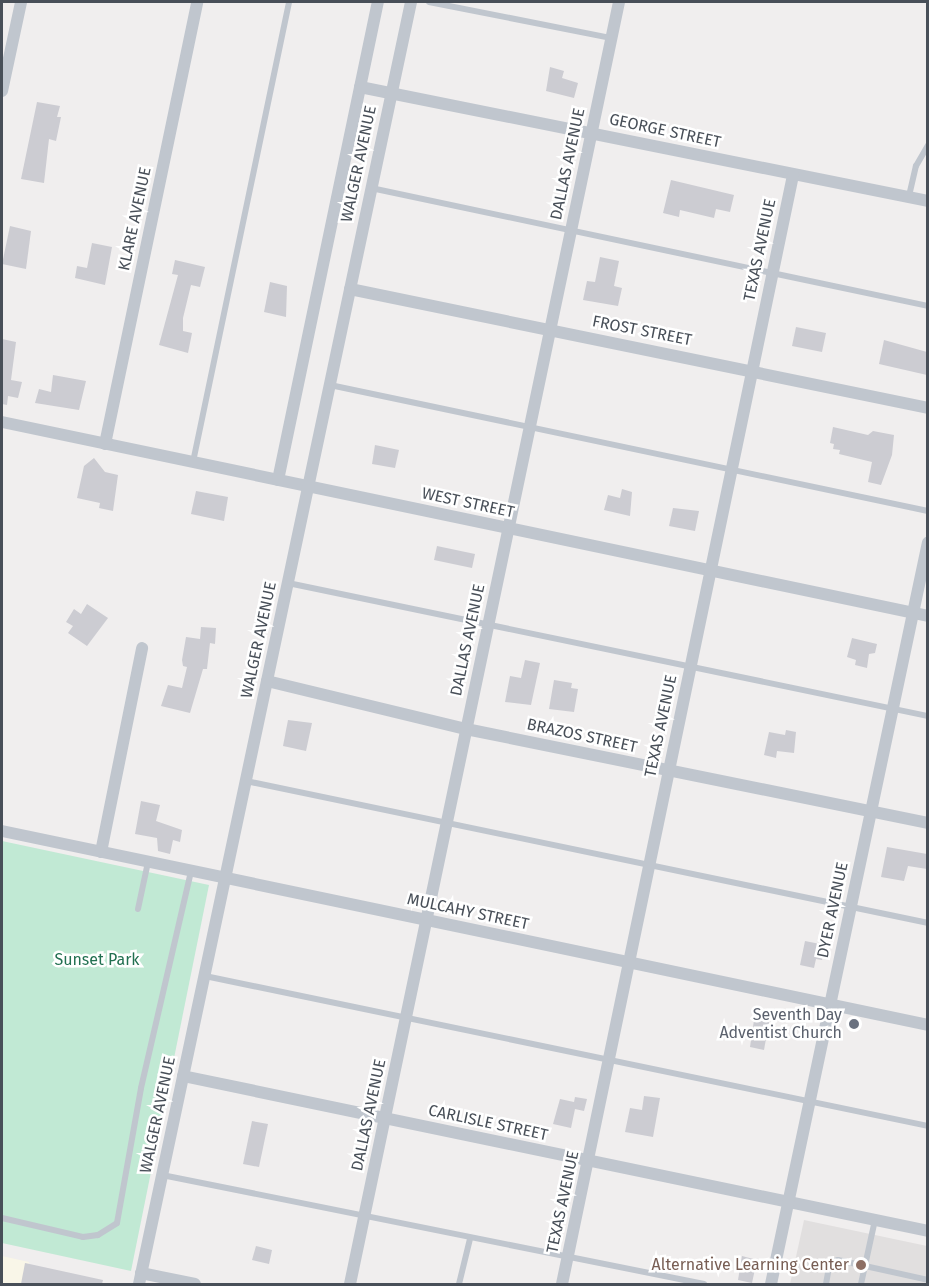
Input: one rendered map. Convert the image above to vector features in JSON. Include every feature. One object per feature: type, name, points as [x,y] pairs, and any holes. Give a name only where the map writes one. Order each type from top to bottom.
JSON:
[{"type":"street","points":[[2,91],[21,2]]},
{"type":"street","name":"KLARE AVENUE","points":[[105,444],[197,2]]},
{"type":"street","name":"WALGER AVENUE","points":[[278,480],[378,2]]},
{"type":"street","name":"WALGER AVENUE","points":[[140,1279],[411,2]]},
{"type":"street","name":"DALLAS AVENUE","points":[[350,1284],[619,2]]},
{"type":"street","name":"GEORGE STREET","points":[[360,87],[927,201]]},
{"type":"street","name":"TEXAS AVENUE","points":[[562,1284],[793,174]]},
{"type":"street","name":"FROST STREET","points":[[350,289],[752,369],[927,408]]},
{"type":"street","name":"WEST STREET","points":[[2,422],[927,616]]},
{"type":"street","name":"DYER AVENUE","points":[[771,1284],[927,542]]},
{"type":"street","points":[[101,852],[142,648]]},
{"type":"street","name":"BRAZOS STREET","points":[[267,681],[466,729],[927,823]]},
{"type":"street","name":"MULCAHY STREET","points":[[2,831],[927,1025]]},
{"type":"street","name":"CARLISLE STREET","points":[[183,1076],[927,1232]]},
{"type":"street","points":[[140,1279],[195,1284]]},
{"type":"lane","points":[[193,462],[289,2]]},
{"type":"lane","points":[[429,2],[611,38]]},
{"type":"lane","points":[[909,196],[916,166],[927,145]]},
{"type":"lane","points":[[371,188],[927,306]]},
{"type":"lane","points":[[330,385],[927,511]]},
{"type":"lane","points":[[288,583],[927,716]]},
{"type":"lane","points":[[246,781],[927,923]]},
{"type":"lane","points":[[138,909],[148,862]]},
{"type":"lane","points":[[2,1218],[83,1237],[98,1235],[117,1223],[141,1088],[191,871]]},
{"type":"lane","points":[[204,976],[927,1126]]},
{"type":"lane","points":[[162,1174],[364,1218],[704,1284]]},
{"type":"lane","points":[[861,1284],[875,1220]]},
{"type":"lane","points":[[459,1284],[470,1239]]},
{"type":"lane","points":[[826,1284],[830,1262],[838,1260],[927,1280]]},
{"type":"shaded area","name":"Alternative Learning Center","points":[[804,1220],[927,1246],[927,1284],[790,1284]]},
{"type":"shaded area","points":[[2,1256],[29,1262],[24,1284],[2,1284]]},
{"type":"green space","name":"Sunset Park","points":[[2,841],[209,885],[131,1271],[2,1243]]},
{"type":"building","points":[[550,67],[564,71],[562,78],[578,83],[574,98],[546,91]]},
{"type":"building","points":[[37,102],[60,106],[57,117],[61,117],[56,141],[49,139],[44,183],[21,179]]},
{"type":"building","points":[[671,180],[734,195],[730,212],[716,209],[714,218],[680,210],[679,217],[663,213]]},
{"type":"building","points":[[10,226],[31,231],[26,269],[2,264]]},
{"type":"building","points":[[92,243],[112,247],[105,285],[75,278],[77,266],[87,268]]},
{"type":"building","points":[[600,257],[619,261],[614,286],[622,288],[618,306],[583,300],[587,281],[595,282]]},
{"type":"building","points":[[175,260],[205,267],[200,287],[191,285],[183,318],[183,331],[192,333],[188,353],[159,345],[178,275],[172,274]]},
{"type":"building","points":[[270,282],[287,286],[286,317],[264,312]]},
{"type":"building","points":[[796,327],[826,333],[822,352],[792,346]]},
{"type":"building","points":[[2,339],[16,342],[11,380],[22,382],[18,398],[8,396],[7,405],[2,404]]},
{"type":"building","points":[[884,340],[927,352],[927,375],[879,364]]},
{"type":"building","points":[[53,375],[86,381],[79,410],[35,403],[39,389],[51,392]]},
{"type":"building","points":[[833,427],[868,435],[873,431],[894,435],[892,455],[881,485],[868,482],[872,462],[839,454],[840,450],[833,449],[834,444],[830,443]]},
{"type":"building","points":[[375,445],[399,450],[395,468],[372,464]]},
{"type":"building","points":[[94,458],[105,472],[118,475],[113,511],[99,508],[100,503],[77,498],[84,466]]},
{"type":"building","points":[[622,489],[632,492],[630,516],[604,510],[608,495],[620,498]]},
{"type":"building","points":[[196,491],[228,497],[224,521],[191,514]]},
{"type":"building","points":[[673,508],[699,511],[695,531],[669,526]]},
{"type":"building","points":[[437,546],[475,554],[472,568],[434,560]]},
{"type":"building","points":[[87,604],[108,618],[87,646],[68,633],[73,626],[66,622],[74,609],[81,614]]},
{"type":"building","points":[[201,627],[216,628],[215,644],[210,643],[207,669],[203,669],[190,713],[161,706],[168,685],[182,688],[187,667],[183,666],[182,660],[186,637],[200,639]]},
{"type":"building","points":[[852,638],[877,644],[875,653],[869,654],[867,668],[855,665],[856,660],[847,657]]},
{"type":"building","points":[[525,660],[540,663],[531,705],[505,702],[510,676],[521,678]]},
{"type":"building","points":[[554,680],[572,683],[571,688],[578,689],[574,712],[549,709]]},
{"type":"building","points":[[288,720],[312,723],[306,751],[283,746]]},
{"type":"building","points":[[786,730],[796,732],[794,753],[777,751],[776,758],[764,755],[769,732],[785,735]]},
{"type":"building","points":[[141,801],[160,805],[156,821],[182,830],[180,842],[173,840],[170,854],[158,851],[157,838],[135,834]]},
{"type":"building","points":[[887,847],[927,854],[927,869],[908,866],[904,881],[881,877]]},
{"type":"building","points":[[805,941],[825,945],[822,960],[816,959],[814,968],[800,965]]},
{"type":"building","points":[[754,1020],[769,1022],[764,1050],[750,1047]]},
{"type":"building","points":[[644,1096],[660,1098],[653,1137],[625,1132],[630,1108],[642,1110]]},
{"type":"building","points":[[575,1097],[587,1099],[584,1111],[575,1109],[571,1128],[553,1124],[560,1099],[574,1102]]},
{"type":"building","points":[[252,1121],[268,1124],[259,1167],[243,1164]]},
{"type":"building","points":[[256,1246],[272,1250],[269,1264],[252,1260]]},
{"type":"building","points":[[742,1256],[757,1260],[752,1283],[738,1280]]},
{"type":"building","points":[[25,1263],[103,1280],[102,1284],[21,1284]]},
{"type":"place","name":"Seventh Day Adventist Church","points":[[854,1024]]},
{"type":"place","name":"Alternative Learning Center","points":[[861,1265]]}]
